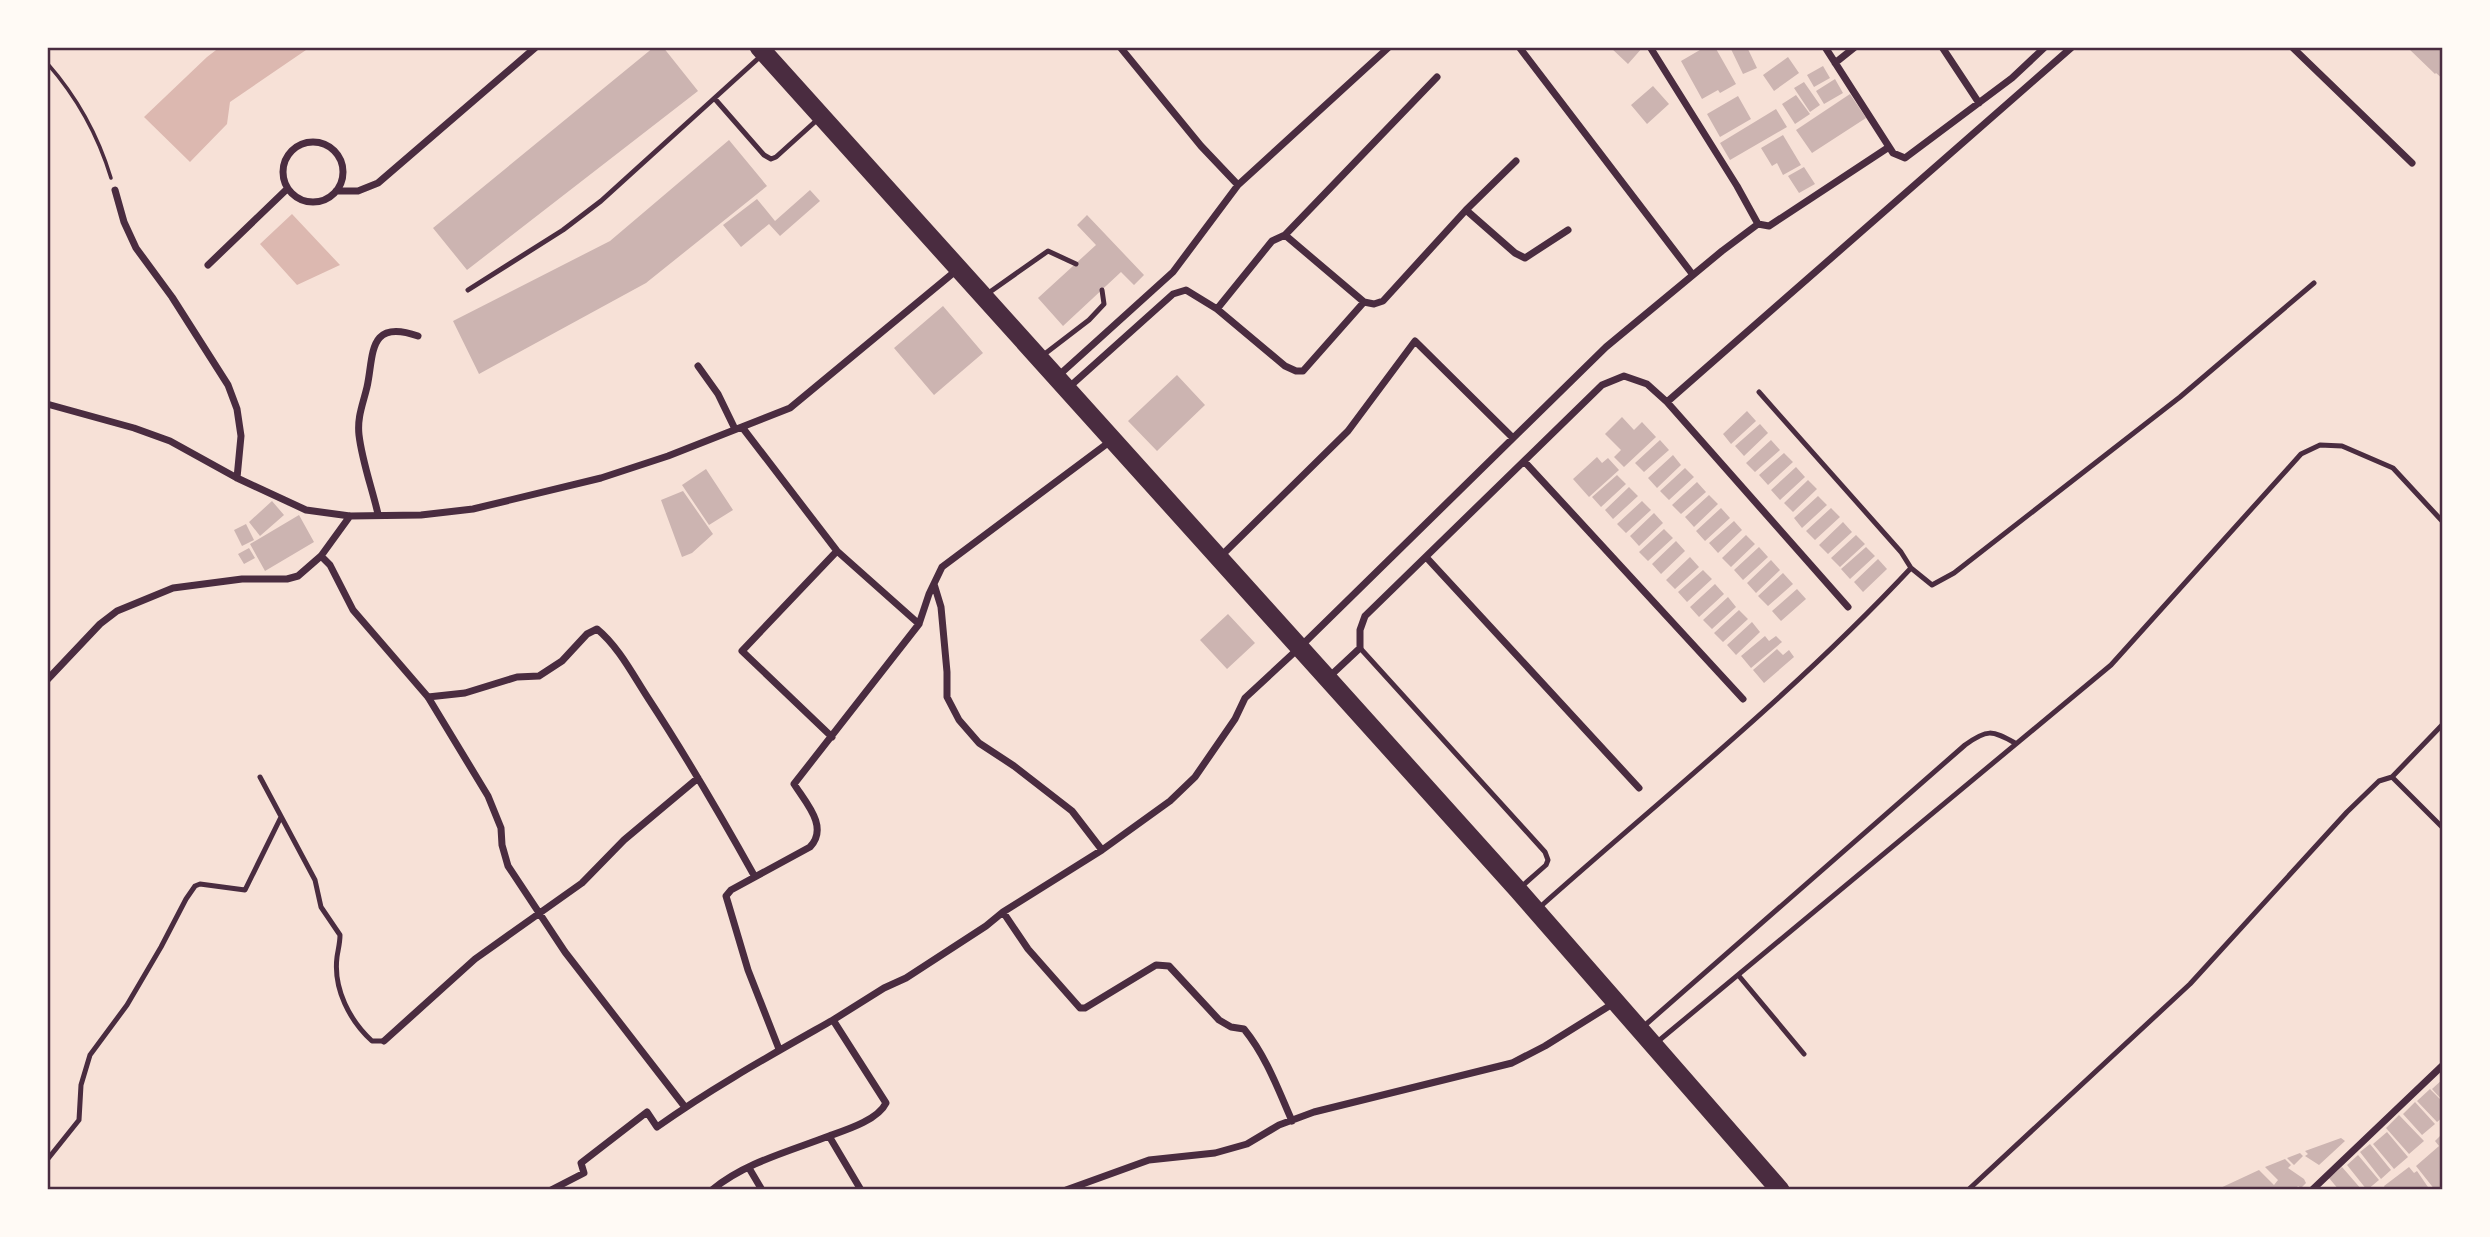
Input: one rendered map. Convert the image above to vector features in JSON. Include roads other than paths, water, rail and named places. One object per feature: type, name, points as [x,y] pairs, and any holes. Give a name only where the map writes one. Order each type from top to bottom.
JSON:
[{"type":"highway","points":[[762,50],[1518,890],[1780,1190]]},
{"type":"street","points":[[336,191],[358,191],[378,183],[536,47]]},
{"type":"street","points":[[1120,47],[1201,146],[1238,186]]},
{"type":"street","points":[[1061,383],[1173,272],[1238,186],[1389,47]]},
{"type":"street","points":[[1519,47],[1693,275]]},
{"type":"street","points":[[1650,47],[1758,224]]},
{"type":"street","points":[[1825,47],[1889,147],[1899,157],[1910,156],[2011,78],[2045,47]]},
{"type":"street","points":[[1835,63],[1856,47]]},
{"type":"street","points":[[1942,47],[1979,103]]},
{"type":"street","points":[[1667,402],[2072,47]]},
{"type":"street","points":[[2292,47],[2412,163]]},
{"type":"street","points":[[1217,309],[1272,241],[1285,235],[1437,77]]},
{"type":"street","points":[[314,142],[334,150],[343,171],[342,182],[336,191],[329,198],[311,203],[294,196],[283,179],[286,158],[293,149],[303,143],[314,142]]},
{"type":"street","points":[[551,1190],[584,1173],[581,1163],[647,1112],[657,1127],[779,1049],[906,978],[1003,912],[1102,850],[1170,802],[1195,777],[1235,719],[1245,698],[1606,347],[1758,224],[1769,226],[1889,147]]},
{"type":"street","points":[[1285,235],[1364,302],[1374,304],[1383,301],[1466,210],[1516,161]]},
{"type":"street","points":[[208,265],[287,189]]},
{"type":"street","points":[[115,190],[124,222],[136,248],[172,297],[228,384],[237,409],[241,436],[237,478]]},
{"type":"street","points":[[1466,210],[1514,253],[1525,258],[1568,230]]},
{"type":"street","points":[[47,404],[170,441],[237,478],[306,510],[350,516],[473,509],[544,493],[668,456],[790,408],[959,268]]},
{"type":"street","points":[[1061,383],[1173,294],[1186,290],[1217,309],[1286,366],[1296,371],[1303,371],[1364,302]]},
{"type":"street","points":[[378,514],[359,435],[358,415],[367,387],[370,358],[374,344],[384,336],[403,331],[418,336]]},
{"type":"street","points":[[1218,558],[1348,430],[1415,341],[1513,438]]},
{"type":"street","points":[[698,366],[738,428],[836,551],[919,624]]},
{"type":"street","points":[[1328,678],[1360,648],[1360,630],[1365,616],[1602,385],[1624,376],[1647,384],[1667,402],[1848,607]]},
{"type":"street","points":[[779,1049],[748,971],[726,896],[731,890],[810,847],[816,840],[818,825],[794,784],[919,624],[942,567],[1112,439]]},
{"type":"street","points":[[1524,461],[1743,699]]},
{"type":"street","points":[[47,680],[100,624],[117,611],[173,588],[242,579],[287,579],[298,576],[321,556],[350,516]]},
{"type":"street","points":[[832,737],[742,651],[836,551]]},
{"type":"street","points":[[321,556],[330,565],[353,610],[428,697],[488,796],[501,828],[508,866],[565,952],[685,1107]]},
{"type":"street","points":[[1426,557],[1640,788]]},
{"type":"street","points":[[934,584],[941,607],[947,696],[959,720],[979,743],[1072,811],[1102,850]]},
{"type":"street","points":[[428,697],[465,693],[517,677],[539,676],[562,661],[587,634],[597,629],[635,677],[755,877]]},
{"type":"street","points":[[384,1041],[475,959],[582,883],[624,841],[698,778]]},
{"type":"street","points":[[1003,912],[1028,949],[1080,1009],[1156,965],[1168,965],[1219,1020],[1231,1027],[1244,1029],[1265,1060],[1292,1121]]},
{"type":"street","points":[[1066,1190],[1149,1160],[1215,1153],[1247,1144],[1279,1125],[1314,1112],[1512,1063],[1545,1046],[1614,1002]]},
{"type":"street","points":[[712,1190],[721,1182],[749,1168],[849,1129],[881,1111],[886,1103],[833,1020]]},
{"type":"street","points":[[2312,1190],[2443,1065]]},
{"type":"street","points":[[829,1136],[861,1190]]},
{"type":"street","points":[[749,1168],[762,1190]]},
{"type":"lane","points":[[468,289],[563,230],[601,201],[715,99],[762,50]]},
{"type":"lane","points":[[715,99],[764,155],[771,159],[822,116]]},
{"type":"lane","points":[[984,296],[1048,251],[1076,264]]},
{"type":"lane","points":[[1759,392],[1901,552],[1911,568],[1932,585],[1954,573],[2180,397],[2314,283]]},
{"type":"lane","points":[[1039,358],[1089,320],[1104,304],[1102,290]]},
{"type":"lane","points":[[1653,1045],[2111,665],[2301,454],[2320,445],[2342,446],[2393,468],[2443,522]]},
{"type":"lane","points":[[1535,910],[1762,712],[1863,620],[1911,568]]},
{"type":"lane","points":[[1360,648],[1545,852],[1548,860],[1546,866],[1518,890]]},
{"type":"lane","points":[[1968,1190],[2190,984],[2347,812],[2379,781],[2392,777],[2443,724]]},
{"type":"lane","points":[[1640,1030],[1979,734],[1998,734],[2015,743]]},
{"type":"lane","points":[[260,777],[315,880],[321,907],[341,935],[337,958],[338,977],[346,1009],[360,1030],[372,1041],[384,1041]]},
{"type":"lane","points":[[2392,777],[2443,828]]},
{"type":"lane","points":[[47,1160],[79,1120],[81,1085],[90,1055],[127,1005],[186,899],[195,886],[200,884],[245,890],[281,817]]},
{"type":"lane","points":[[1739,976],[1804,1054]]}]
